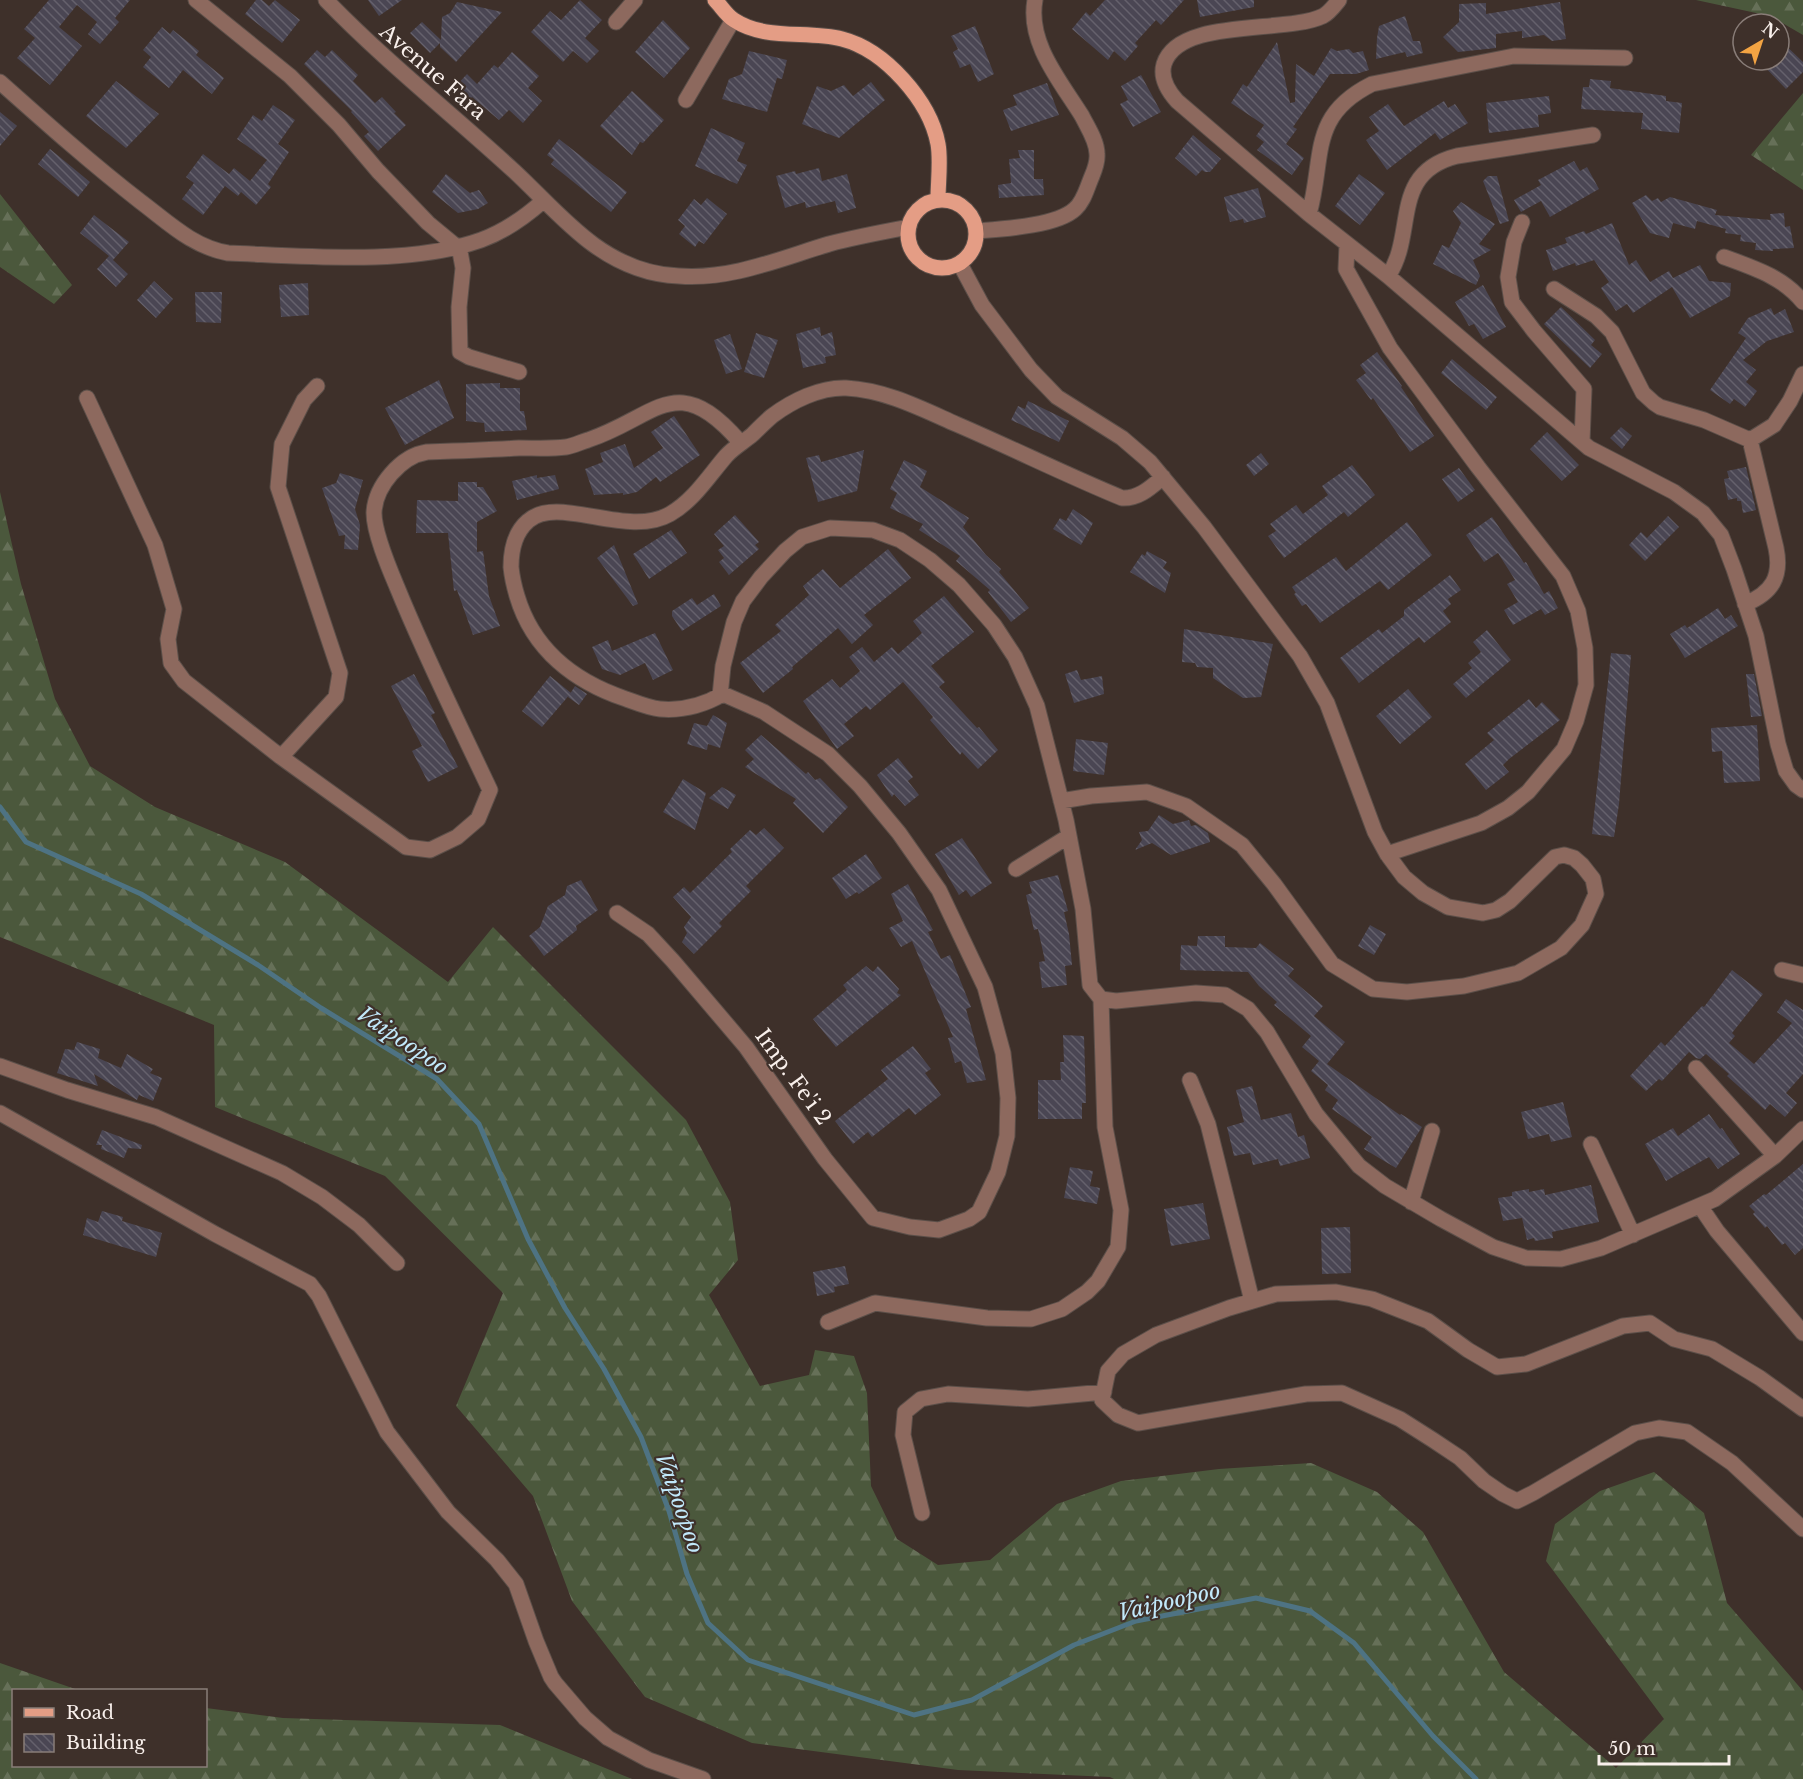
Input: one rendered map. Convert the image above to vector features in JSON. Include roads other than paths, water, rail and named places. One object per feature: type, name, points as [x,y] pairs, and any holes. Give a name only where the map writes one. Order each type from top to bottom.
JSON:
[{"type":"main road","points":[[715,0],[733,20],[766,32],[842,39],[882,59],[899,73],[913,91],[937,140],[938,199]]},
{"type":"main road","points":[[938,199],[960,204],[969,211],[975,220],[977,231],[974,250],[960,264],[944,268],[927,264],[914,253],[908,236],[911,219],[922,206],[938,199]]},
{"type":"street","points":[[196,0],[290,76],[339,125],[428,224],[458,247],[463,268],[459,307],[460,352],[469,357],[519,372]]},
{"type":"street","name":"Avenue Fara","points":[[326,0],[363,38],[516,172],[543,201],[593,244],[626,264],[660,274],[712,276],[776,263],[829,244],[909,227]]},
{"type":"street","points":[[616,22],[635,0]]},
{"type":"street","points":[[977,231],[1012,228],[1046,221],[1069,213],[1084,197],[1096,164],[1097,151],[1089,130],[1040,47],[1033,20],[1035,0]]},
{"type":"street","points":[[1339,0],[1324,16],[1207,33],[1186,40],[1170,53],[1163,70],[1166,84],[1177,101],[1309,214],[1388,276],[1582,442],[1605,457],[1674,492],[1703,513],[1721,535],[1745,604],[1762,660],[1786,771],[1796,785],[1803,790]]},
{"type":"street","points":[[687,100],[733,20]]},
{"type":"street","points":[[1309,214],[1324,131],[1331,117],[1346,100],[1372,84],[1514,56],[1625,58]]},
{"type":"street","points":[[0,82],[98,168],[186,236],[213,250],[228,253],[327,257],[404,255],[458,247],[485,238],[528,214],[543,201]]},
{"type":"street","points":[[1388,276],[1395,265],[1409,198],[1430,166],[1443,159],[1457,156],[1593,135]]},
{"type":"street","points":[[1522,222],[1514,242],[1508,277],[1512,302],[1584,389],[1582,442]]},
{"type":"street","points":[[1347,245],[1347,269],[1390,348],[1478,467],[1563,576],[1578,611],[1585,648],[1586,685],[1576,721],[1564,749],[1528,792],[1508,808],[1481,823],[1387,854]]},
{"type":"street","points":[[1724,257],[1760,270],[1779,280],[1803,302]]},
{"type":"street","points":[[960,264],[982,305],[1038,377],[1057,397],[1122,438],[1163,477],[1204,527],[1300,656],[1327,703],[1375,832],[1387,854],[1404,877],[1423,893],[1448,908],[1483,913],[1496,910],[1510,900],[1555,857],[1564,855],[1574,858],[1582,865],[1593,879],[1596,894],[1582,925],[1561,948],[1518,973],[1464,986],[1407,992],[1373,989],[1332,964],[1242,844],[1186,806],[1147,792],[1091,796],[1061,801]]},
{"type":"street","points":[[1554,289],[1596,316],[1612,332],[1643,393],[1654,403],[1660,407],[1704,420],[1750,440]]},
{"type":"street","points":[[1750,440],[1774,425],[1790,401],[1803,374]]},
{"type":"street","points":[[282,757],[336,698],[340,673],[278,487],[282,444],[304,400],[317,386]]},
{"type":"street","points":[[828,1322],[875,1303],[987,1318],[1031,1319],[1062,1309],[1087,1292],[1098,1281],[1118,1247],[1121,1210],[1105,1127],[1101,999],[1090,985],[1083,909],[1069,836],[1037,706],[1015,657],[999,633],[964,590],[907,543],[880,532],[830,528],[802,537],[785,551],[760,577],[742,601],[736,615],[723,666],[720,696],[703,705],[680,709],[658,709],[608,693],[576,675],[554,658],[534,635],[523,616],[512,575],[511,554],[515,540],[521,527],[532,518],[545,512],[637,523],[665,516],[690,500],[740,442],[771,417],[795,402],[823,390],[845,388],[882,393],[1122,498],[1142,493],[1163,477]]},
{"type":"street","points":[[87,398],[155,545],[174,609],[168,639],[171,663],[184,681],[282,757],[406,847],[430,850],[457,837],[478,819],[490,790],[413,627],[384,556],[374,515],[377,501],[387,481],[407,459],[427,452],[567,447],[604,434],[658,406],[673,403],[688,403],[700,407],[726,427],[740,442]]},
{"type":"street","points":[[1745,604],[1756,599],[1773,585],[1778,563],[1750,440]]},
{"type":"street","name":"Imp. Fe'i 2","points":[[617,913],[648,934],[746,1047],[825,1158],[873,1218],[932,1230],[950,1227],[969,1219],[978,1212],[999,1172],[1007,1136],[1008,1098],[1003,1053],[985,987],[939,890],[899,833],[860,786],[828,754],[784,724],[749,705],[723,694],[720,696]]},
{"type":"street","points":[[1016,869],[1069,836]]},
{"type":"street","points":[[1782,970],[1803,975]]},
{"type":"street","points":[[1101,999],[1116,1001],[1196,993],[1225,995],[1248,1009],[1267,1032],[1316,1114],[1359,1166],[1411,1202],[1493,1247],[1526,1258],[1561,1259],[1601,1248],[1700,1206],[1731,1189],[1775,1156],[1803,1129]]},
{"type":"street","points":[[0,1066],[67,1090],[156,1117],[282,1173],[322,1197],[359,1225],[397,1263]]},
{"type":"street","points":[[1696,1068],[1775,1156]]},
{"type":"street","points":[[1190,1080],[1208,1124],[1252,1301]]},
{"type":"street","points":[[0,1113],[310,1284],[319,1296],[387,1432],[448,1512],[497,1560],[516,1584],[536,1641],[555,1683],[591,1723],[608,1738],[649,1760],[703,1779]]},
{"type":"street","points":[[1411,1202],[1432,1131]]},
{"type":"street","points":[[1591,1144],[1633,1235]]},
{"type":"street","points":[[1700,1206],[1717,1231],[1803,1333]]},
{"type":"street","points":[[1803,1409],[1760,1378],[1712,1348],[1674,1338],[1650,1323],[1623,1326],[1526,1364],[1497,1367],[1468,1350],[1428,1321],[1372,1299],[1336,1292],[1275,1294],[1156,1335],[1123,1354],[1108,1371],[1102,1400],[1118,1415],[1138,1424],[1306,1394],[1342,1393],[1400,1419],[1425,1434],[1460,1458],[1503,1494],[1517,1501],[1533,1494],[1635,1433],[1659,1428],[1688,1432],[1732,1463],[1803,1529]]},
{"type":"street","points":[[922,1513],[903,1435],[905,1412],[921,1399],[948,1394],[1028,1399],[1104,1392]]},
{"type":"waterway","name":"Vaipoopoo","points":[[0,807],[26,842],[141,894],[258,965],[321,1008],[437,1079],[479,1124],[528,1239],[565,1308],[604,1369],[641,1437],[669,1511],[687,1574],[708,1623],[748,1660],[914,1715],[972,1700],[1074,1645],[1136,1621],[1256,1598],[1310,1611],[1354,1643],[1433,1736],[1476,1779]]}]
